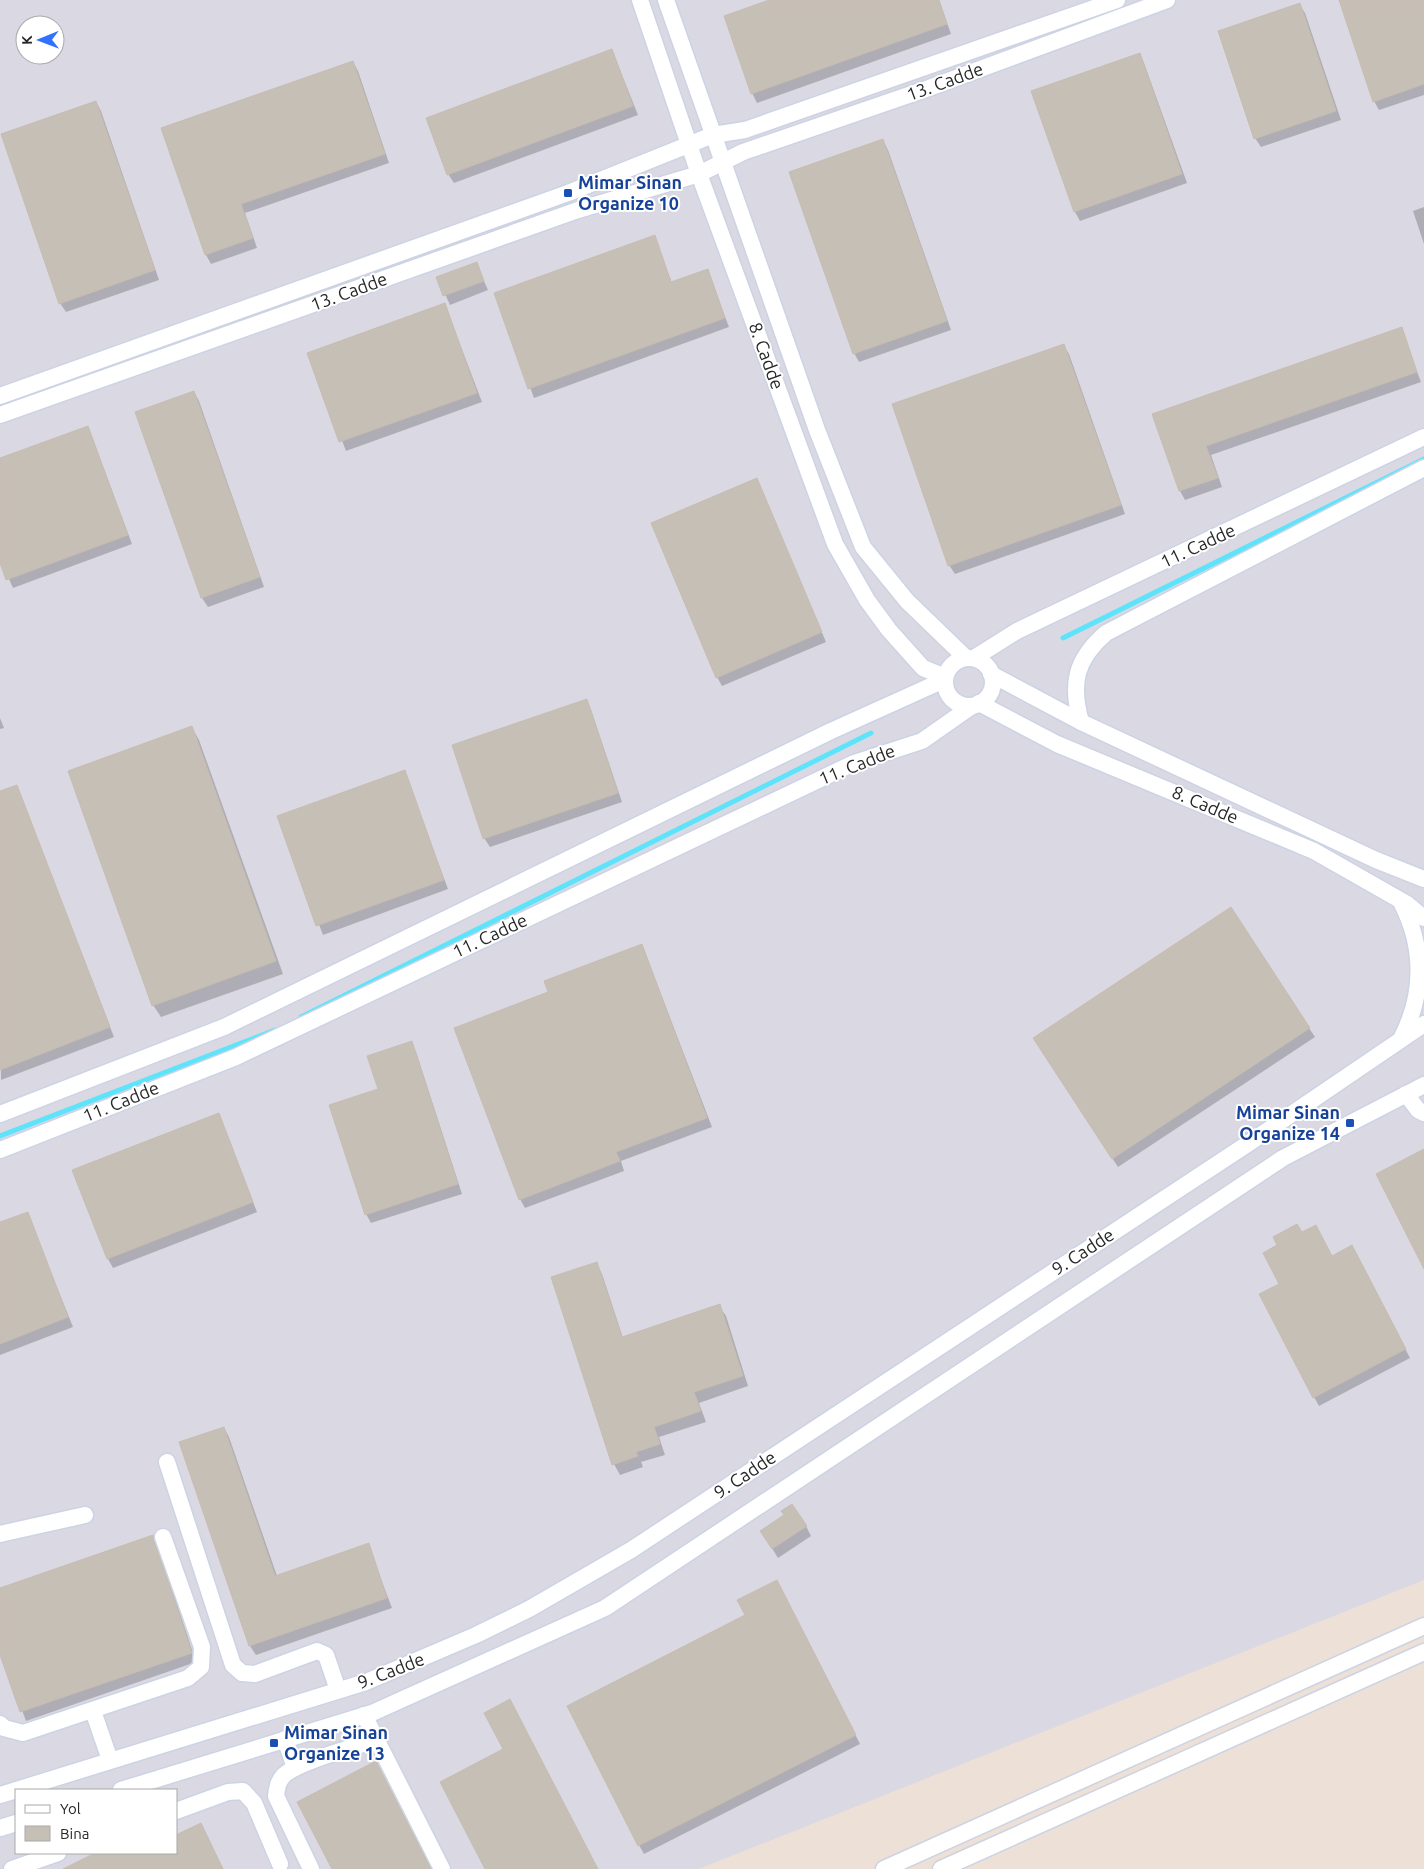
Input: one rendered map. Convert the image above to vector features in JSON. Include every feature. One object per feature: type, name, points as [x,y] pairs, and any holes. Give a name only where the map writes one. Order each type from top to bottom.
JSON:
[{"type":"street","name":"8. Cadde","points":[[640,0],[699,174],[835,544],[867,600],[889,630],[924,668],[945,679]]},
{"type":"street","name":"8. Cadde","points":[[666,0],[817,430],[863,547],[907,601],[970,658]]},
{"type":"street","name":"13. Cadde","points":[[0,396],[568,193],[713,135],[745,130],[1117,0]]},
{"type":"street","name":"13. Cadde","points":[[0,415],[569,214],[699,174],[723,164],[743,152],[929,88],[1167,0]]},
{"type":"street","name":"11. Cadde","points":[[970,658],[1017,631],[1424,437]]},
{"type":"street","name":"11. Cadde","points":[[1082,722],[1076,694],[1080,669],[1089,648],[1106,633],[1424,468]]},
{"type":"street","points":[[970,658],[982,661],[992,674],[991,691],[976,704],[956,702],[949,696],[945,679],[951,665],[970,658]]},
{"type":"street","name":"8. Cadde","points":[[992,674],[1082,722],[1376,860],[1424,879]]},
{"type":"street","name":"11. Cadde","points":[[0,1114],[224,1027],[831,731],[945,679]]},
{"type":"street","name":"8. Cadde","points":[[976,704],[1057,744],[1314,851],[1400,900],[1424,918]]},
{"type":"street","name":"11. Cadde","points":[[0,1150],[236,1057],[854,763],[922,740],[976,704]]},
{"type":"street","points":[[1400,900],[1415,930],[1422,964],[1419,996],[1412,1018],[1401,1039]]},
{"type":"street","name":"9. Cadde","points":[[19,1789],[375,1678],[476,1636],[529,1609],[631,1550],[1249,1143],[1424,1024]]},
{"type":"street","name":"9. Cadde","points":[[128,1789],[170,1783],[286,1739],[364,1715],[605,1608],[1283,1158],[1424,1084]]},
{"type":"street","points":[[1406,1094],[1418,1110],[1424,1114]]},
{"type":"street","points":[[167,1462],[232,1665],[242,1672],[255,1674],[317,1651],[326,1655],[338,1690]]},
{"type":"street","points":[[0,1534],[85,1515]]},
{"type":"street","points":[[0,1724],[4,1728],[23,1733],[188,1678],[201,1667],[202,1647],[163,1537]]},
{"type":"street","points":[[884,1869],[1424,1626]]},
{"type":"street","points":[[941,1869],[1424,1652]]},
{"type":"street","points":[[93,1711],[110,1760]]},
{"type":"street","points":[[364,1715],[442,1869]]},
{"type":"street","points":[[286,1739],[295,1768]]},
{"type":"street","points":[[311,1869],[276,1796],[277,1785],[284,1776],[295,1768],[375,1740]]},
{"type":"street","name":"9. Cadde","points":[[0,1795],[15,1790]]},
{"type":"street","points":[[178,1807],[228,1792],[243,1790],[254,1803],[280,1864]]},
{"type":"street","points":[[0,1828],[15,1823]]},
{"type":"street","points":[[12,1869],[55,1854]]},
{"type":"shaded area","points":[[0,0],[1424,0],[1424,1580],[699,1869],[0,1869]]},
{"type":"building","points":[[769,0],[939,0],[947,24],[751,94],[724,16]]},
{"type":"building","points":[[1339,0],[1424,0],[1424,84],[1373,102]]},
{"type":"building","points":[[1300,3],[1336,111],[1254,139],[1218,31]]},
{"type":"building","points":[[612,49],[633,106],[447,175],[426,118]]},
{"type":"building","points":[[1140,53],[1182,174],[1074,212],[1031,91]]},
{"type":"building","points":[[353,61],[385,154],[241,204],[253,238],[205,255],[161,128]]},
{"type":"building","points":[[96,101],[155,270],[59,304],[1,134]]},
{"type":"building","points":[[883,139],[947,321],[853,354],[789,172]]},
{"type":"building","points":[[655,235],[671,282],[708,269],[725,318],[528,389],[494,293]]},
{"type":"building","points":[[477,262],[484,281],[443,296],[436,277]]},
{"type":"building","points":[[445,303],[477,393],[339,442],[307,353]]},
{"type":"building","points":[[1402,327],[1417,372],[1206,446],[1218,478],[1179,491],[1152,414]]},
{"type":"building","points":[[1064,344],[1121,505],[948,566],[892,404]]},
{"type":"building","points":[[194,391],[260,577],[201,598],[135,412]]},
{"type":"building","points":[[88,426],[128,535],[6,580],[0,563],[0,458]]},
{"type":"building","points":[[757,478],[822,632],[716,678],[651,523]]},
{"type":"building","points":[[587,699],[618,793],[483,839],[452,745]]},
{"type":"building","points":[[192,726],[276,961],[152,1006],[68,771]]},
{"type":"building","points":[[405,770],[444,880],[316,926],[277,816]]},
{"type":"building","points":[[17,785],[110,1027],[0,1070],[0,791]]},
{"type":"building","points":[[1231,907],[1310,1028],[1112,1159],[1033,1038]]},
{"type":"building","points":[[642,944],[707,1118],[616,1152],[620,1161],[519,1200],[454,1028],[548,992],[544,981]]},
{"type":"building","points":[[412,1041],[458,1184],[365,1215],[329,1105],[378,1089],[367,1056]]},
{"type":"building","points":[[219,1113],[253,1202],[107,1259],[72,1170]]},
{"type":"building","points":[[1424,1149],[1424,1269],[1376,1174]]},
{"type":"building","points":[[28,1212],[68,1317],[0,1344],[0,1222]]},
{"type":"building","points":[[1297,1224],[1302,1232],[1316,1225],[1332,1256],[1352,1245],[1406,1349],[1313,1398],[1259,1294],[1279,1284],[1263,1253],[1277,1245],[1273,1237]]},
{"type":"building","points":[[597,1262],[622,1337],[720,1304],[743,1376],[694,1392],[701,1411],[654,1427],[660,1444],[636,1452],[638,1456],[612,1465],[551,1277]]},
{"type":"building","points":[[224,1427],[275,1576],[369,1543],[387,1598],[249,1646],[179,1442]]},
{"type":"building","points":[[792,1504],[807,1526],[772,1549],[760,1531],[784,1515],[781,1511]]},
{"type":"building","points":[[153,1535],[192,1653],[20,1712],[0,1655],[0,1588]]},
{"type":"building","points":[[777,1580],[856,1735],[638,1846],[567,1706],[745,1615],[737,1600]]},
{"type":"building","points":[[510,1699],[598,1869],[485,1869],[440,1782],[503,1749],[484,1713]]},
{"type":"building","points":[[376,1761],[431,1869],[332,1869],[297,1802]]},
{"type":"building","points":[[201,1823],[223,1869],[63,1869],[93,1854],[178,1854],[178,1834]]},
{"type":"waterway","points":[[1063,638],[1424,459]]},
{"type":"waterway","points":[[301,1017],[871,733]]},
{"type":"waterway","points":[[0,1136],[275,1030]]},
{"type":"place","name":"Mimar Sinan Organize 10","points":[[568,193]]},
{"type":"place","name":"Mimar Sinan Organize 14","points":[[1350,1123]]},
{"type":"place","name":"Mimar Sinan Organize 13","points":[[274,1743]]}]
